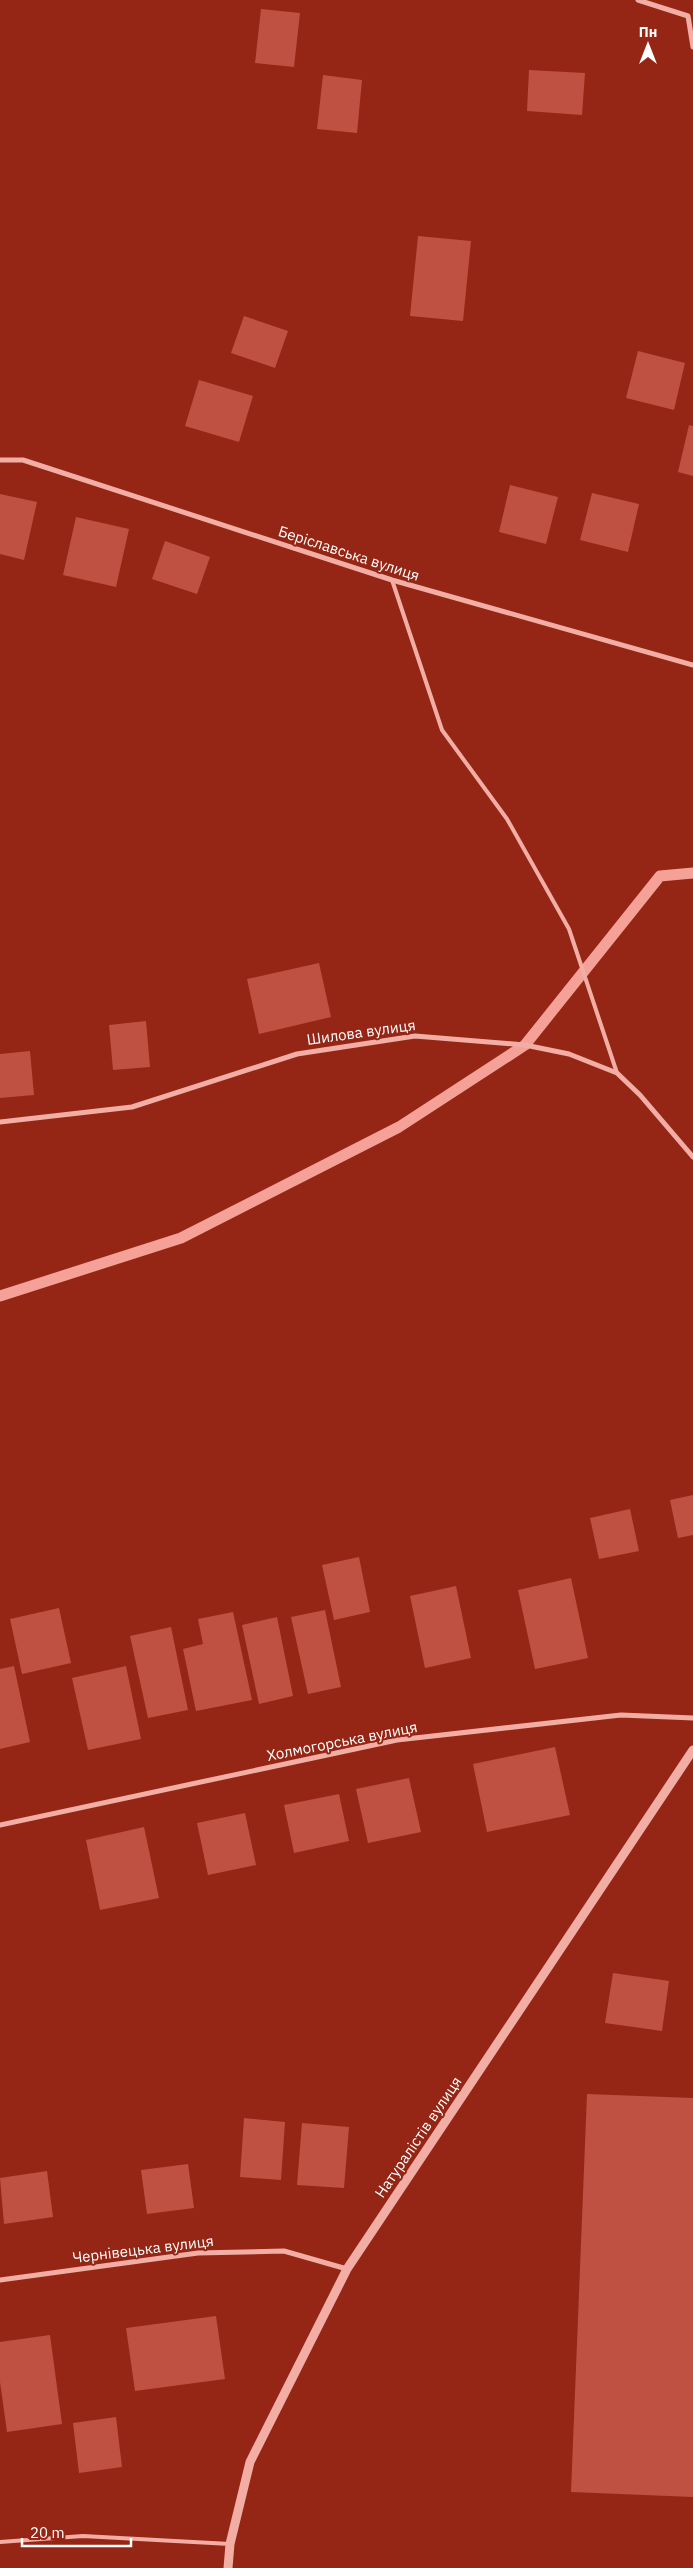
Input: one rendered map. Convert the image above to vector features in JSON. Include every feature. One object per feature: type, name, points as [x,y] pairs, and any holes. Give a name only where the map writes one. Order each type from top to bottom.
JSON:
[{"type":"street","points":[[638,0],[688,16],[693,47]]},
{"type":"street","name":"Беріславська вулиця","points":[[0,460],[23,460],[392,580],[693,665]]},
{"type":"street","name":"Шилова вулиця","points":[[0,1122],[132,1107],[297,1054],[415,1036],[525,1045],[569,1054],[617,1073],[640,1095],[693,1157]]},
{"type":"street","name":"Холмогорська вулиця","points":[[0,1825],[397,1740],[621,1715],[693,1718]]},
{"type":"street","name":"Натуралістів вулиця","points":[[228,2568],[230,2544],[250,2462],[347,2269],[693,1750]]},
{"type":"street","name":"Чернівецька вулиця","points":[[0,2280],[198,2253],[284,2251],[347,2269]]},
{"type":"lane","points":[[392,580],[442,730],[507,819],[569,929],[617,1073]]},
{"type":"lane","points":[[0,2542],[83,2536],[230,2544]]},
{"type":"building","points":[[261,9],[300,13],[294,67],[255,63]]},
{"type":"building","points":[[529,70],[585,73],[582,115],[527,111]]},
{"type":"building","points":[[323,75],[362,80],[357,133],[317,129]]},
{"type":"building","points":[[418,236],[471,241],[463,321],[410,316]]},
{"type":"building","points":[[244,316],[288,331],[275,368],[231,353]]},
{"type":"building","points":[[638,351],[685,363],[674,410],[626,398]]},
{"type":"building","points":[[199,380],[253,396],[239,442],[185,426]]},
{"type":"building","points":[[689,425],[693,426],[693,476],[678,472]]},
{"type":"building","points":[[510,485],[558,497],[546,544],[499,532]]},
{"type":"building","points":[[592,493],[639,504],[628,552],[580,540]]},
{"type":"building","points":[[0,494],[37,502],[24,560],[0,554]]},
{"type":"building","points":[[76,517],[129,529],[116,587],[63,575]]},
{"type":"building","points":[[165,541],[210,557],[197,594],[152,579]]},
{"type":"building","points":[[319,963],[331,1017],[259,1034],[247,979]]},
{"type":"building","points":[[146,1021],[150,1067],[113,1070],[109,1025]]},
{"type":"building","points":[[30,1051],[34,1095],[0,1098],[0,1054]]},
{"type":"building","points":[[693,1495],[693,1535],[678,1538],[670,1500]]},
{"type":"building","points":[[630,1509],[639,1551],[599,1559],[590,1518]]},
{"type":"building","points":[[359,1557],[370,1612],[334,1620],[322,1565]]},
{"type":"building","points":[[571,1578],[588,1658],[535,1669],[518,1590]]},
{"type":"building","points":[[456,1586],[471,1658],[425,1668],[410,1596]]},
{"type":"building","points":[[59,1608],[71,1663],[22,1674],[10,1619]]},
{"type":"building","points":[[325,1610],[341,1687],[308,1694],[291,1617]]},
{"type":"building","points":[[233,1612],[252,1700],[196,1711],[183,1649],[203,1644],[198,1619]]},
{"type":"building","points":[[277,1617],[293,1696],[259,1704],[242,1625]]},
{"type":"building","points":[[171,1627],[188,1710],[148,1718],[130,1636]]},
{"type":"building","points":[[14,1666],[30,1742],[0,1749],[0,1669]]},
{"type":"building","points":[[126,1666],[141,1739],[88,1750],[72,1678]]},
{"type":"building","points":[[555,1747],[570,1815],[487,1832],[473,1764]]},
{"type":"building","points":[[409,1778],[421,1832],[368,1843],[356,1789]]},
{"type":"building","points":[[339,1794],[349,1841],[294,1853],[284,1805]]},
{"type":"building","points":[[245,1813],[256,1865],[208,1875],[197,1823]]},
{"type":"building","points":[[144,1827],[159,1898],[100,1910],[86,1840]]},
{"type":"building","points":[[613,1973],[669,1981],[662,2031],[605,2023]]},
{"type":"building","points":[[587,2094],[693,2098],[693,2497],[571,2492]]},
{"type":"building","points":[[244,2118],[285,2122],[281,2180],[240,2177]]},
{"type":"building","points":[[302,2123],[349,2127],[344,2188],[297,2185]]},
{"type":"building","points":[[188,2164],[194,2208],[147,2214],[141,2170]]},
{"type":"building","points":[[47,2171],[53,2217],[4,2224],[0,2178]]},
{"type":"building","points":[[216,2316],[225,2379],[135,2391],[126,2328]]},
{"type":"building","points":[[50,2335],[62,2424],[7,2432],[0,2382],[0,2342]]},
{"type":"building","points":[[116,2417],[122,2467],[79,2473],[73,2423]]},
{"type":"waterway","points":[[0,1296],[181,1238],[399,1127],[525,1045],[660,876],[693,873]]}]
